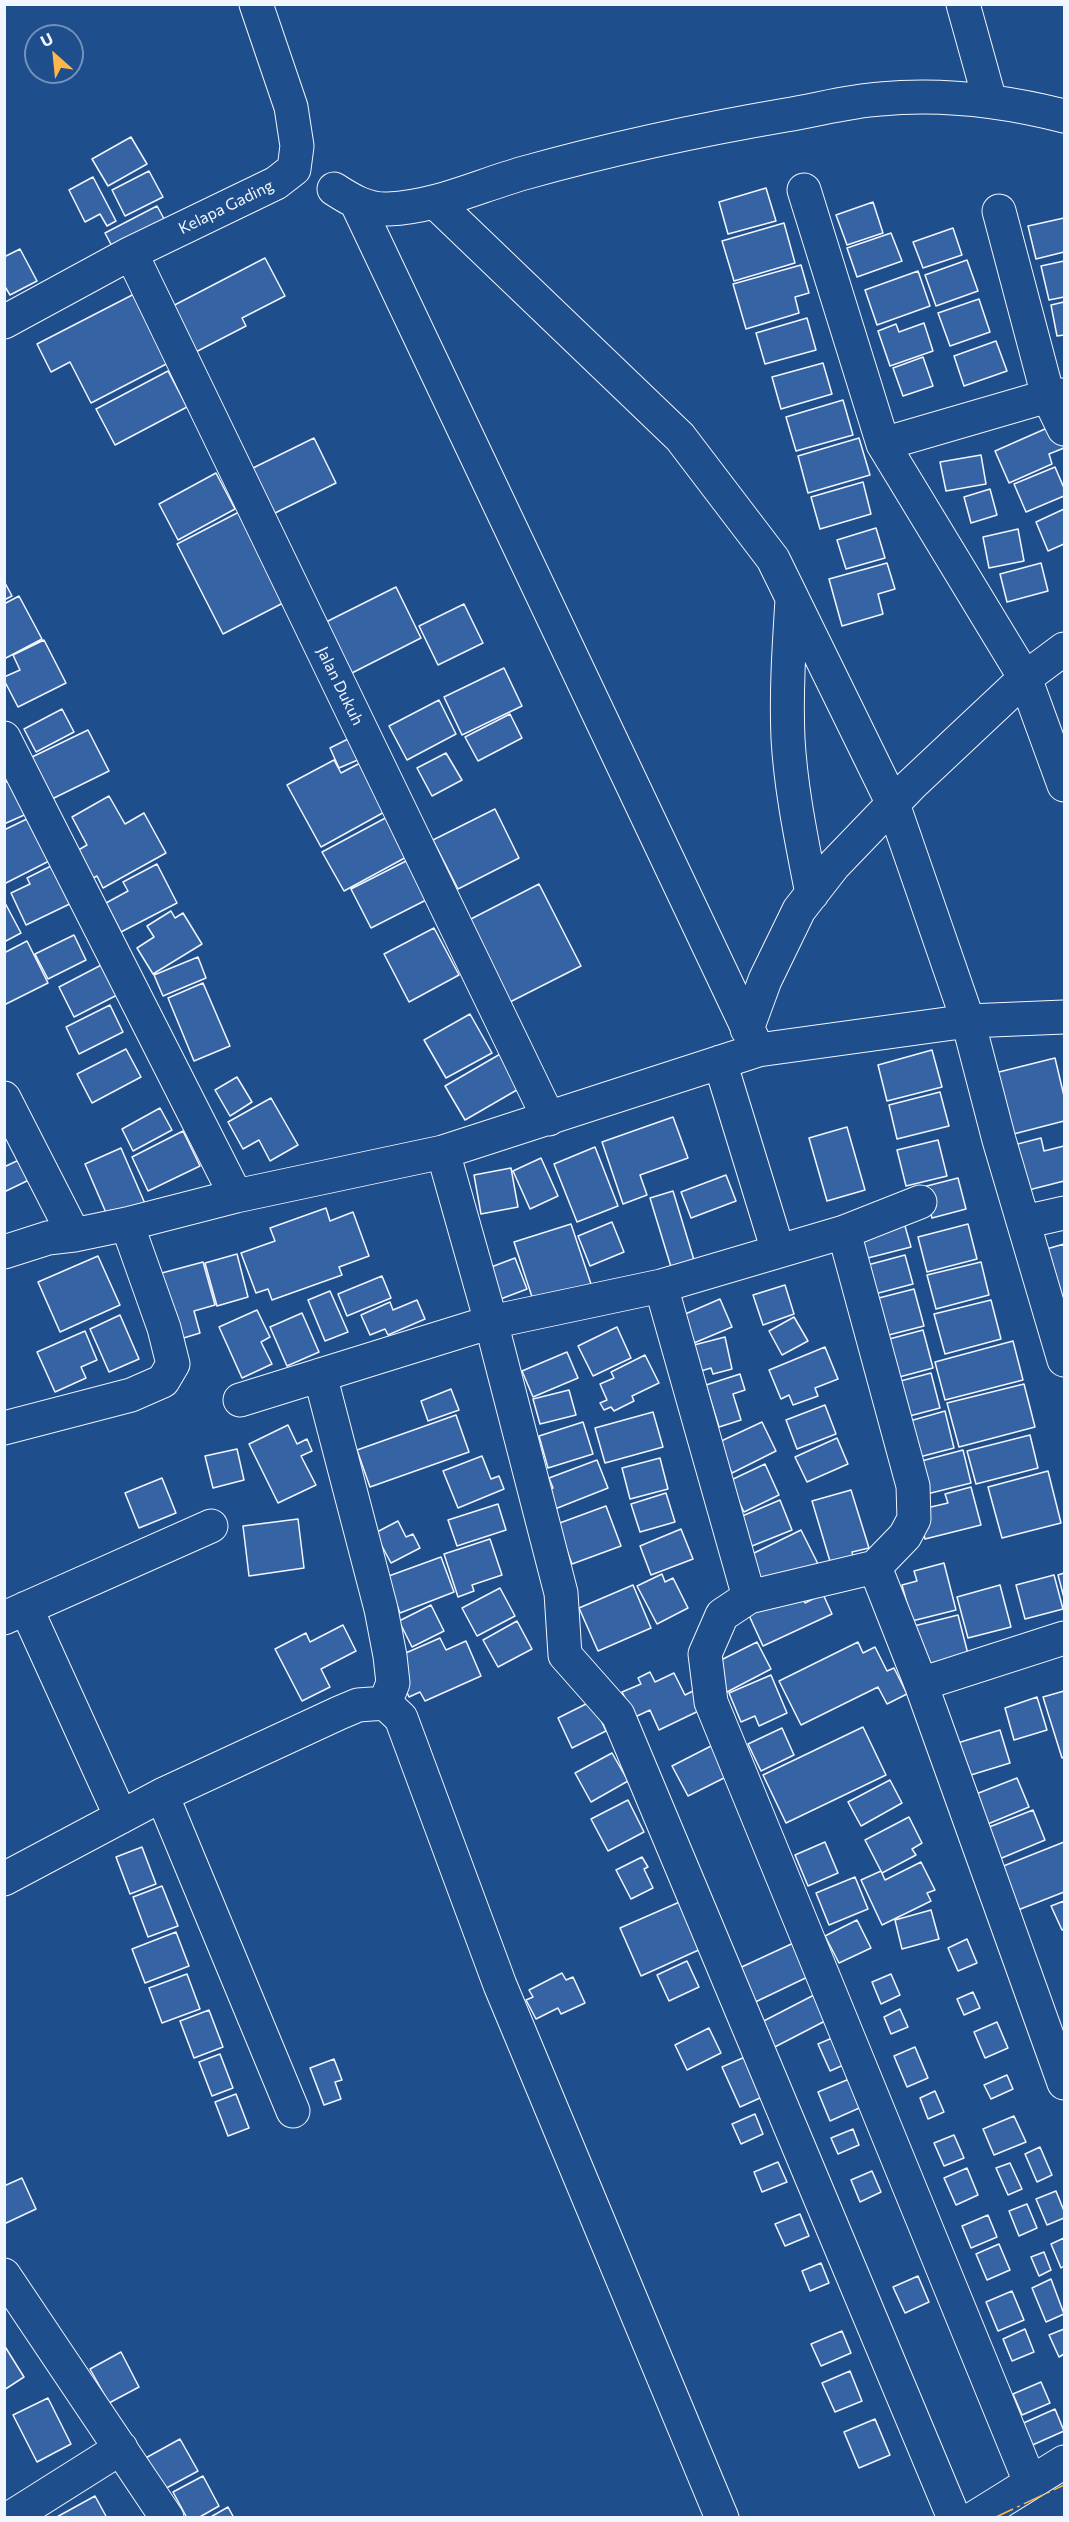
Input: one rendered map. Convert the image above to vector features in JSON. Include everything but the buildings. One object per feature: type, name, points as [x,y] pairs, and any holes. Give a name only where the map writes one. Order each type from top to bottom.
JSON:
[{"type":"street","name":"Kelapa Gading","points":[[4,322],[131,254],[276,183],[294,170],[297,146],[291,107],[256,4]]},
{"type":"street","points":[[963,4],[990,101]]},
{"type":"street","points":[[752,1040],[345,197],[387,209],[436,203],[522,173],[682,133],[880,99],[955,98],[990,101],[1017,104],[1065,116]]},
{"type":"street","points":[[804,190],[883,444],[1025,678],[1065,785]]},
{"type":"street","points":[[436,203],[680,437],[773,559],[893,804],[968,1021],[999,1140],[1065,1360]]},
{"type":"street","points":[[999,211],[1065,429]]},
{"type":"street","name":"Jalan Dukuh","points":[[131,254],[549,1119]]},
{"type":"street","points":[[883,444],[1056,396]]},
{"type":"street","points":[[793,599],[788,666],[788,739],[796,809],[812,894]]},
{"type":"street","points":[[752,1040],[765,980],[799,910],[834,865],[893,804],[1025,678],[1065,649]]},
{"type":"street","points":[[4,738],[236,1196]]},
{"type":"street","points":[[4,1251],[48,1238],[127,1224],[236,1196],[442,1152],[720,1062],[752,1040],[968,1021],[1065,1017]]},
{"type":"street","points":[[720,1062],[778,1251]]},
{"type":"street","points":[[4,1098],[74,1235]]},
{"type":"street","points":[[442,1152],[491,1322],[561,1593],[565,1655],[618,1715],[954,2517]]},
{"type":"street","points":[[240,1400],[491,1322],[661,1286],[844,1232],[920,1202]]},
{"type":"street","points":[[1024,1222],[1065,1213]]},
{"type":"street","points":[[4,1428],[131,1395],[163,1381],[173,1364],[164,1328],[127,1224]]},
{"type":"street","points":[[844,1232],[913,1486],[914,1519],[906,1536],[875,1567],[749,1597],[722,1615],[705,1654],[711,1702],[1030,2482]]},
{"type":"street","points":[[661,1286],[749,1597]]},
{"type":"street","points":[[320,1375],[381,1609],[393,1683],[385,1703]]},
{"type":"street","points":[[121,1817],[15,1613],[211,1526]]},
{"type":"street","points":[[875,1567],[921,1684],[1065,2083]]},
{"type":"street","points":[[921,1684],[1065,1638]]},
{"type":"street","points":[[4,1879],[162,1795],[358,1705],[385,1703],[401,1718],[500,1985],[722,2517]]},
{"type":"street","points":[[162,1795],[293,2111]]},
{"type":"street","points":[[4,2275],[16,2315],[121,2448],[167,2517]]},
{"type":"street","points":[[10,2517],[121,2448]]},
{"type":"street","points":[[974,2517],[1065,2462]]},
{"type":"power","points":[[994,2518],[1064,2485]]}]
